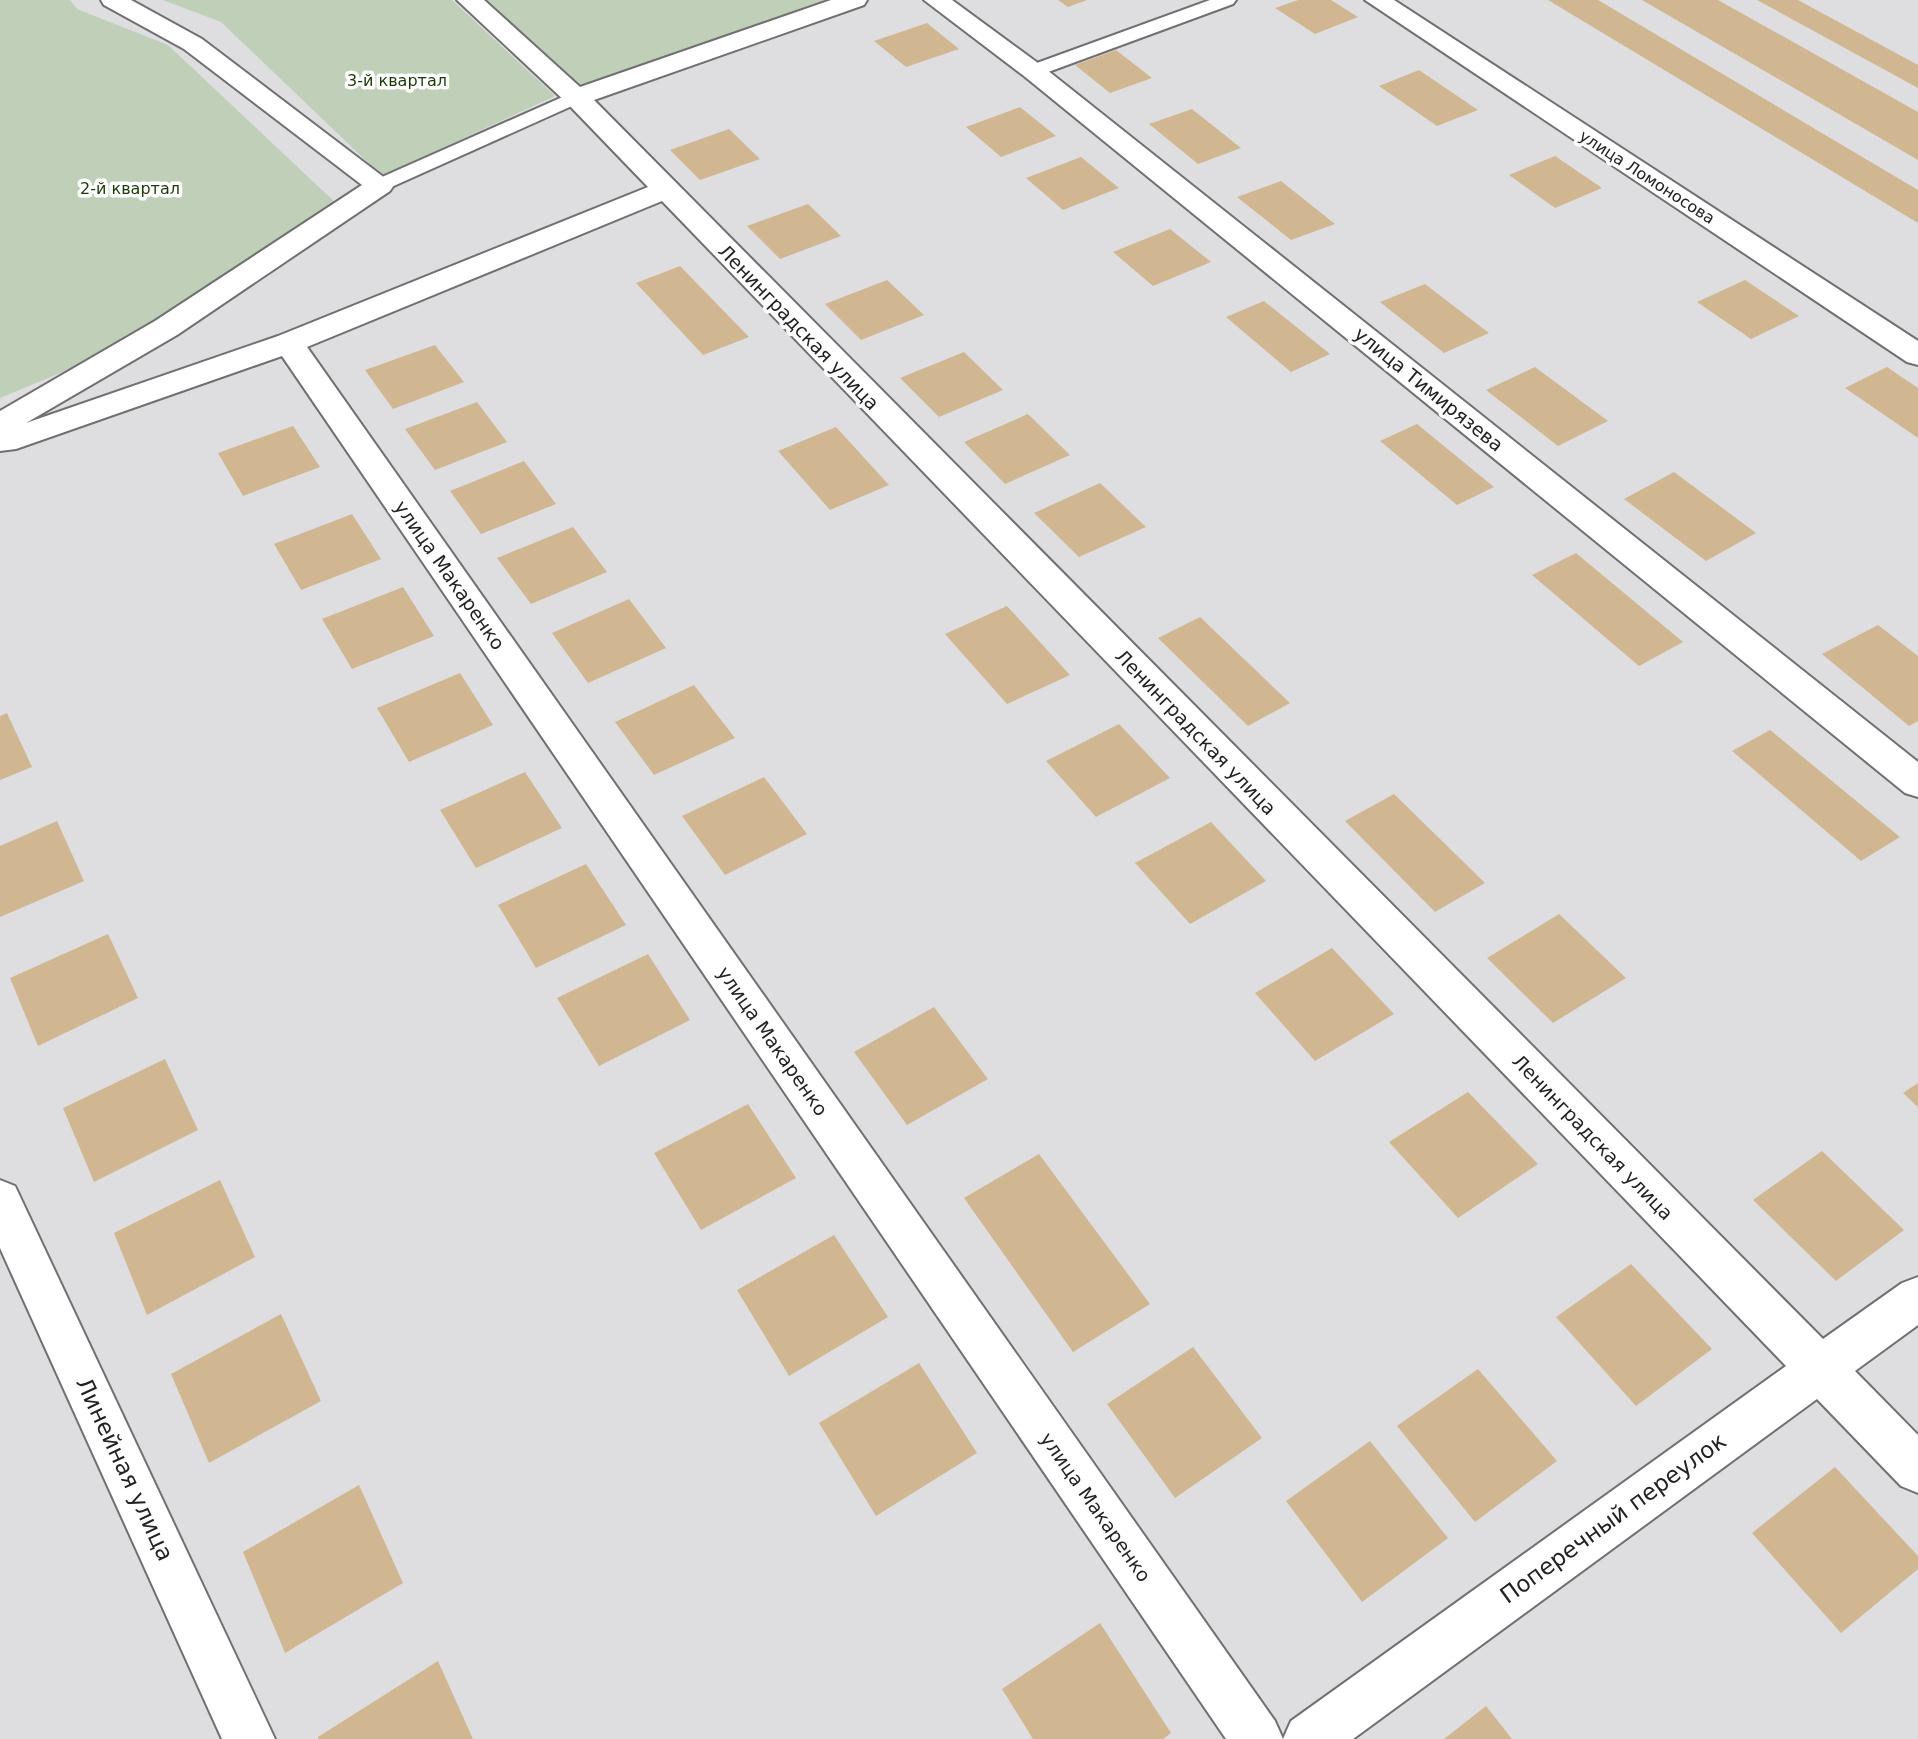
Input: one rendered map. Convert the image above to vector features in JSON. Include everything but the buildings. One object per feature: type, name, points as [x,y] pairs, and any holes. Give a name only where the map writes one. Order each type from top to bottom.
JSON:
[{"type":"street","points":[[0,425],[166,328],[380,185],[193,44],[113,0]]},
{"type":"street","name":"Ленинградская улица","points":[[469,0],[576,97],[1918,1469]]},
{"type":"street","points":[[576,97],[855,0]]},
{"type":"street","name":"улица Тимирязева","points":[[936,0],[1034,71],[1918,783]]},
{"type":"street","name":"улица Ломоносова","points":[[1377,0],[1918,355]]},
{"type":"street","points":[[0,444],[289,343],[665,190]]},
{"type":"street","name":"улица Макаренко","points":[[289,343],[1257,1739]]},
{"type":"street","name":"Линейная улица","points":[[0,1200],[249,1739]]},
{"type":"street","name":"Поперечный переулок","points":[[1309,1739],[1918,1298]]},
{"type":"lane","points":[[1034,71],[1227,0]]},
{"type":"lane","points":[[380,185],[576,97]]},
{"type":"green space","name":"2-й квартал","points":[[0,0],[70,0],[77,9],[168,45],[337,204],[125,346],[0,398]]},
{"type":"green space","name":"3-й квартал","points":[[163,0],[452,0],[555,96],[382,176],[221,22]]},
{"type":"green space","points":[[484,0],[831,0],[579,89]]}]
